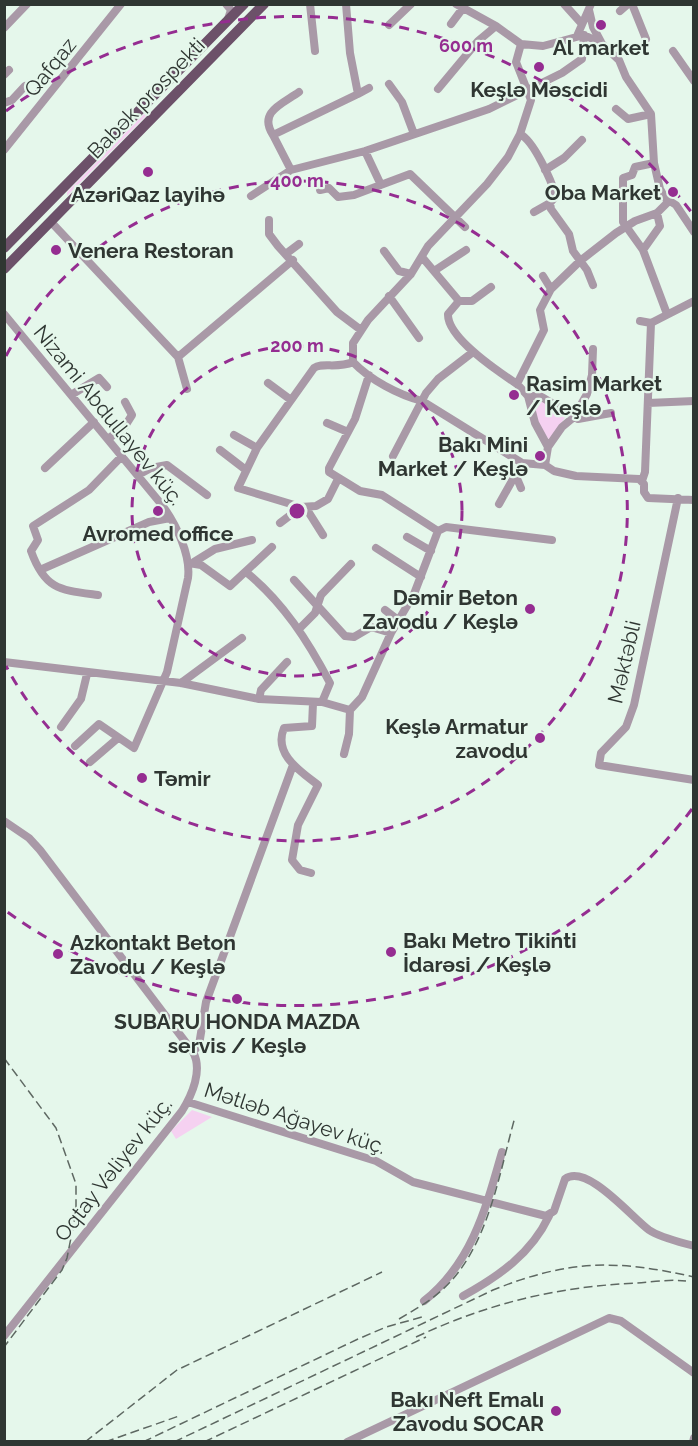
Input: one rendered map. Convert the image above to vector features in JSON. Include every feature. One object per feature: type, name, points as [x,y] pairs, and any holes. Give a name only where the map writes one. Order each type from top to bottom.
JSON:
[{"type":"main road","name":"Babək prospekti","points":[[4,248],[244,4]]},
{"type":"main road","name":"Babək prospekti","points":[[4,267],[52,223],[264,4]]},
{"type":"main road","points":[[105,167],[68,201],[62,201],[64,192],[118,138],[129,121]]},
{"type":"main road","points":[[4,248],[20,238],[43,214],[48,214],[48,220],[4,267]]},
{"type":"street","points":[[4,28],[27,4]]},
{"type":"street","name":"Qafqaz","points":[[4,150],[121,4]]},
{"type":"street","points":[[222,27],[231,14],[226,4]]},
{"type":"street","points":[[310,4],[315,51]]},
{"type":"street","points":[[346,4],[350,53],[358,94]]},
{"type":"street","points":[[389,25],[411,4]]},
{"type":"street","points":[[564,4],[582,24]]},
{"type":"street","points":[[620,11],[630,4],[646,39]]},
{"type":"street","points":[[451,24],[459,6],[496,26],[521,44],[543,46],[580,36],[601,43]]},
{"type":"street","points":[[251,196],[291,170],[366,151],[489,109],[577,63],[584,53],[580,36],[582,24],[590,7]]},
{"type":"street","points":[[590,7],[593,27],[601,43],[619,60],[626,77],[651,114],[654,163],[660,189],[669,201],[679,208],[693,232]]},
{"type":"street","points":[[438,89],[478,41],[496,26]]},
{"type":"street","points":[[521,44],[516,62],[528,90],[530,104],[520,134],[500,169],[428,246],[411,274],[361,330],[351,349],[353,362],[369,375],[410,398],[422,401],[522,463],[545,465],[554,471],[576,476],[642,481]]},
{"type":"street","points":[[674,51],[693,81]]},
{"type":"street","points":[[389,84],[402,102],[414,134]]},
{"type":"street","points":[[4,103],[12,100],[25,86]]},
{"type":"street","points":[[273,135],[369,88]]},
{"type":"street","points":[[291,170],[266,125],[266,120],[272,112],[299,92]]},
{"type":"street","points":[[616,109],[628,119],[651,114]]},
{"type":"street","points":[[520,134],[526,139],[545,170],[556,196],[550,203],[534,212]]},
{"type":"street","points":[[545,170],[564,158],[582,140]]},
{"type":"street","points":[[366,151],[381,184]]},
{"type":"street","points":[[654,163],[635,167],[632,175],[622,181],[622,214],[625,226],[643,250],[667,314]]},
{"type":"street","points":[[320,190],[330,188],[333,194],[343,197],[410,174],[465,227]]},
{"type":"street","points":[[517,384],[544,330],[540,310],[551,289],[580,261],[625,226],[657,213],[669,201]]},
{"type":"street","points":[[550,203],[551,209],[569,234],[572,248],[587,270],[593,285]]},
{"type":"street","points":[[643,250],[660,226],[657,213]]},
{"type":"street","points":[[269,220],[269,234],[337,312],[361,330]]},
{"type":"street","points":[[52,223],[178,357],[187,389]]},
{"type":"street","points":[[178,357],[290,256],[299,244]]},
{"type":"street","points":[[434,271],[466,250]]},
{"type":"street","points":[[384,251],[399,271],[411,274]]},
{"type":"street","points":[[422,257],[459,301]]},
{"type":"street","points":[[543,276],[551,289]]},
{"type":"street","points":[[491,287],[472,301],[459,301],[449,312],[448,319],[472,352],[517,384],[528,396],[535,423],[548,447]]},
{"type":"street","points":[[389,296],[419,338]]},
{"type":"street","points":[[640,321],[651,323],[693,301]]},
{"type":"street","name":"Nizami Abdullayev küç.","points":[[4,314],[138,475],[170,518],[191,562]]},
{"type":"street","points":[[651,323],[645,472],[642,481],[648,498],[693,500]]},
{"type":"street","points":[[545,465],[548,447],[562,427],[574,417],[587,394],[592,375],[593,349]]},
{"type":"street","points":[[393,456],[422,401],[438,379],[472,352]]},
{"type":"street","points":[[323,535],[303,507],[238,488],[257,448],[317,365],[335,368],[353,362]]},
{"type":"street","points":[[369,375],[348,432],[329,472],[338,480],[360,491],[382,495],[438,531]]},
{"type":"street","points":[[72,395],[99,378],[107,387]]},
{"type":"street","points":[[268,383],[291,400]]},
{"type":"street","points":[[528,396],[540,396],[574,417],[582,419],[611,413]]},
{"type":"street","points":[[648,403],[693,401]]},
{"type":"street","points":[[108,440],[130,420],[132,415],[125,402]]},
{"type":"street","points":[[45,468],[94,422]]},
{"type":"street","points":[[327,423],[348,432]]},
{"type":"street","points":[[234,435],[257,448]]},
{"type":"street","points":[[220,450],[246,470]]},
{"type":"street","points":[[98,595],[55,588],[40,570],[32,551],[38,540],[33,526],[89,490],[122,456]]},
{"type":"street","points":[[499,504],[522,463]]},
{"type":"street","points":[[138,475],[166,465],[207,495]]},
{"type":"street","points":[[516,476],[520,488]]},
{"type":"street","points":[[280,523],[303,507],[328,499],[338,480]]},
{"type":"street","name":"Məktəbli","points":[[678,498],[634,705],[626,727],[601,753],[599,765],[693,780]]},
{"type":"street","points":[[40,570],[149,522],[170,518]]},
{"type":"street","points":[[344,754],[349,734],[350,710],[362,697],[391,633],[410,602],[438,531],[446,527],[552,540]]},
{"type":"street","points":[[407,537],[431,552]]},
{"type":"street","points":[[191,562],[215,549],[252,540]]},
{"type":"street","points":[[191,562],[229,586],[272,547]]},
{"type":"street","points":[[376,548],[421,577]]},
{"type":"street","points":[[75,746],[99,724],[134,748],[164,681],[191,562]]},
{"type":"street","points":[[299,629],[315,613],[321,595],[351,564]]},
{"type":"street","points":[[246,572],[273,596],[299,629],[330,683],[322,702]]},
{"type":"street","points":[[294,580],[349,637],[371,627],[391,633]]},
{"type":"street","points":[[385,610],[398,620]]},
{"type":"street","points":[[181,683],[242,638]]},
{"type":"street","points":[[4,662],[87,674],[181,683],[259,699],[322,702],[350,710]]},
{"type":"street","points":[[259,699],[261,690],[287,662]]},
{"type":"street","points":[[61,727],[81,699],[87,674]]},
{"type":"street","points":[[311,873],[300,870],[292,860],[298,825],[318,785],[293,765],[281,746],[282,730],[287,727],[312,726],[313,703]]},
{"type":"street","points":[[90,762],[118,738]]},
{"type":"street","points":[[4,821],[28,838],[40,850],[193,1053],[199,1045],[206,1002],[293,765]]},
{"type":"street","name":"Oqtay Vəliyev küç.","points":[[4,1336],[131,1178],[188,1102],[197,1070],[193,1053]]},
{"type":"street","name":"Mətləb Ağayev küç.","points":[[188,1102],[375,1161],[412,1182],[549,1216]]},
{"type":"street","points":[[424,1301],[439,1289],[462,1260],[477,1231],[502,1152]]},
{"type":"street","points":[[463,1296],[511,1266],[535,1240],[554,1211],[565,1179],[576,1176],[596,1184],[651,1231],[693,1246]]},
{"type":"street","points":[[347,1442],[609,1318],[621,1322],[693,1373]]},
{"type":"shaded area","points":[[144,114],[146,116],[67,196],[67,192]]},
{"type":"shaded area","points":[[539,398],[566,416],[550,441],[540,428],[534,408]]},
{"type":"shaded area","points":[[192,1110],[212,1117],[176,1139],[171,1131]]},
{"type":"railway","points":[[4,1058],[56,1128],[76,1184],[76,1212],[67,1258],[62,1270],[4,1347]]},
{"type":"railway","points":[[399,1319],[442,1290],[471,1254],[490,1210],[515,1117]]},
{"type":"railway","points":[[174,1442],[493,1290],[520,1280],[569,1268],[615,1265],[694,1277]]},
{"type":"railway","points":[[85,1442],[177,1370],[382,1272]]},
{"type":"railway","points":[[416,1337],[497,1306],[550,1293],[607,1285],[667,1280],[686,1281]]},
{"type":"railway","points":[[143,1442],[358,1339],[386,1327],[422,1317]]},
{"type":"railway","points":[[204,1442],[426,1337]]},
{"type":"railway","points":[[105,1442],[179,1416]]},
{"type":"place","name":"Al market","points":[[601,25]]},
{"type":"place","name":"Keşlə Məscidi","points":[[539,67]]},
{"type":"place","name":"AzəriQaz layihə","points":[[148,172]]},
{"type":"place","name":"Oba Market","points":[[673,192]]},
{"type":"place","name":"Venera Restoran","points":[[56,250]]},
{"type":"place","name":"Rasim Market / Keşlə","points":[[514,395]]},
{"type":"place","name":"Bakı Mini Market / Keşlə","points":[[540,456]]},
{"type":"place","name":"Avromed office","points":[[158,511]]},
{"type":"place","name":"Dəmir Beton Zavodu / Keşlə","points":[[530,609]]},
{"type":"place","name":"Keşlə Armatur zavodu","points":[[540,738]]},
{"type":"place","name":"Təmir","points":[[142,778]]},
{"type":"place","name":"Bakı Metro Tikinti İdarəsi / Keşlə","points":[[391,952]]},
{"type":"place","name":"Azkontakt Beton Zavodu / Keşlə","points":[[58,954]]},
{"type":"place","name":"SUBARU HONDA MAZDA servis / Keşlə","points":[[237,999]]},
{"type":"place","name":"Bakı Neft Emalı Zavodu SOCAR","points":[[556,1411]]}]
